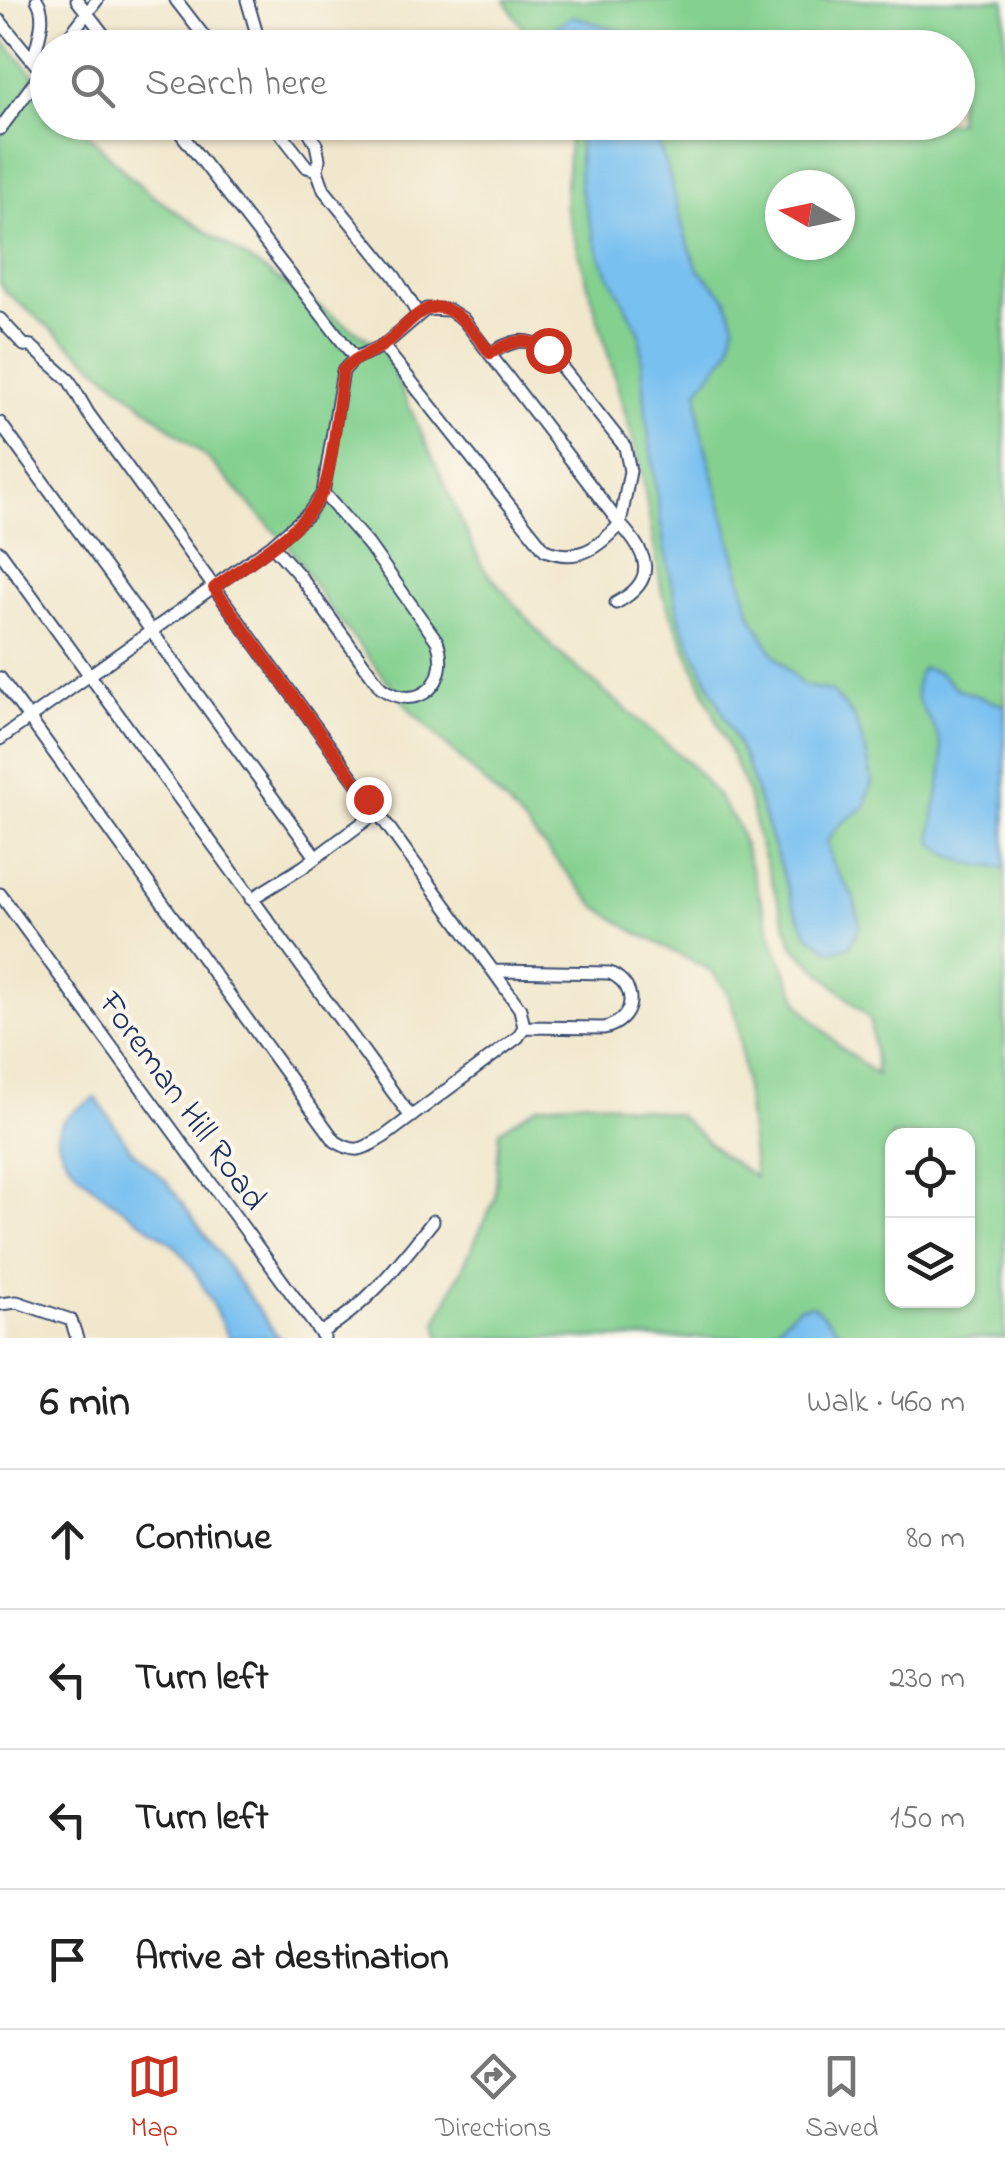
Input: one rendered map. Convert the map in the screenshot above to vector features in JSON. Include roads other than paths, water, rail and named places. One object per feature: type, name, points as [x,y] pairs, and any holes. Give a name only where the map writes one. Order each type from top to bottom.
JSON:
[{"type":"street","points":[[37,0],[42,8],[42,30]]},
{"type":"street","points":[[77,0],[100,30]]},
{"type":"street","points":[[74,30],[97,0]]},
{"type":"street","points":[[176,0],[199,30]]},
{"type":"street","points":[[247,0],[256,30]]},
{"type":"street","points":[[0,21],[30,54]]},
{"type":"street","points":[[0,129],[30,83]]},
{"type":"street","points":[[186,140],[354,358]]},
{"type":"street","points":[[286,140],[307,167],[316,170]]},
{"type":"street","points":[[314,140],[319,159],[316,170],[324,190],[394,277],[418,314]]},
{"type":"street","points":[[0,739],[214,588],[308,514],[323,493],[343,370],[354,358],[383,346],[418,314],[436,306],[463,319],[636,541],[644,558],[645,574],[632,594],[616,603]]},
{"type":"street","points":[[0,318],[24,346],[31,346],[69,380],[88,413],[494,971],[520,1010],[524,1027],[518,1036],[496,1056],[362,1149],[349,1150],[335,1141],[0,678]]},
{"type":"street","points":[[383,346],[545,550],[560,556],[583,554],[620,524],[630,471],[625,447],[548,350],[535,341],[520,338],[490,353]]},
{"type":"street","points":[[0,423],[316,857]]},
{"type":"street","points":[[272,545],[299,575],[382,688],[394,697],[415,697],[431,688],[441,674],[444,659],[437,641],[368,544],[323,493]]},
{"type":"street","points":[[0,552],[410,1117]]},
{"type":"street","points":[[252,899],[377,812]]},
{"type":"street","name":"Foreman Hill Road","points":[[0,894],[322,1336]]},
{"type":"street","points":[[494,971],[610,973],[624,980],[630,991],[625,1017],[616,1025],[524,1027]]},
{"type":"street","points":[[322,1336],[381,1287],[432,1221]]},
{"type":"street","points":[[0,1304],[17,1302],[70,1320],[77,1338]]},
{"type":"water","points":[[573,16],[617,30],[558,30],[557,26]]},
{"type":"water","points":[[579,140],[657,140],[698,269],[726,298],[735,323],[730,350],[698,390],[700,427],[751,615],[772,652],[802,685],[832,692],[854,717],[866,752],[872,782],[865,807],[839,825],[827,841],[832,864],[853,896],[860,925],[849,947],[831,951],[809,935],[793,905],[746,762],[681,623],[664,546],[646,415],[640,333],[600,257],[580,188]]},
{"type":"water","points":[[922,668],[938,672],[957,689],[1005,706],[1005,868],[966,862],[932,842],[942,760],[938,736],[918,701],[917,681]]},
{"type":"water","points":[[96,1098],[132,1151],[167,1182],[279,1338],[229,1338],[179,1250],[100,1192],[64,1155],[58,1137],[64,1120]]},
{"type":"water","points":[[813,1305],[846,1338],[765,1338],[799,1307]]}]
